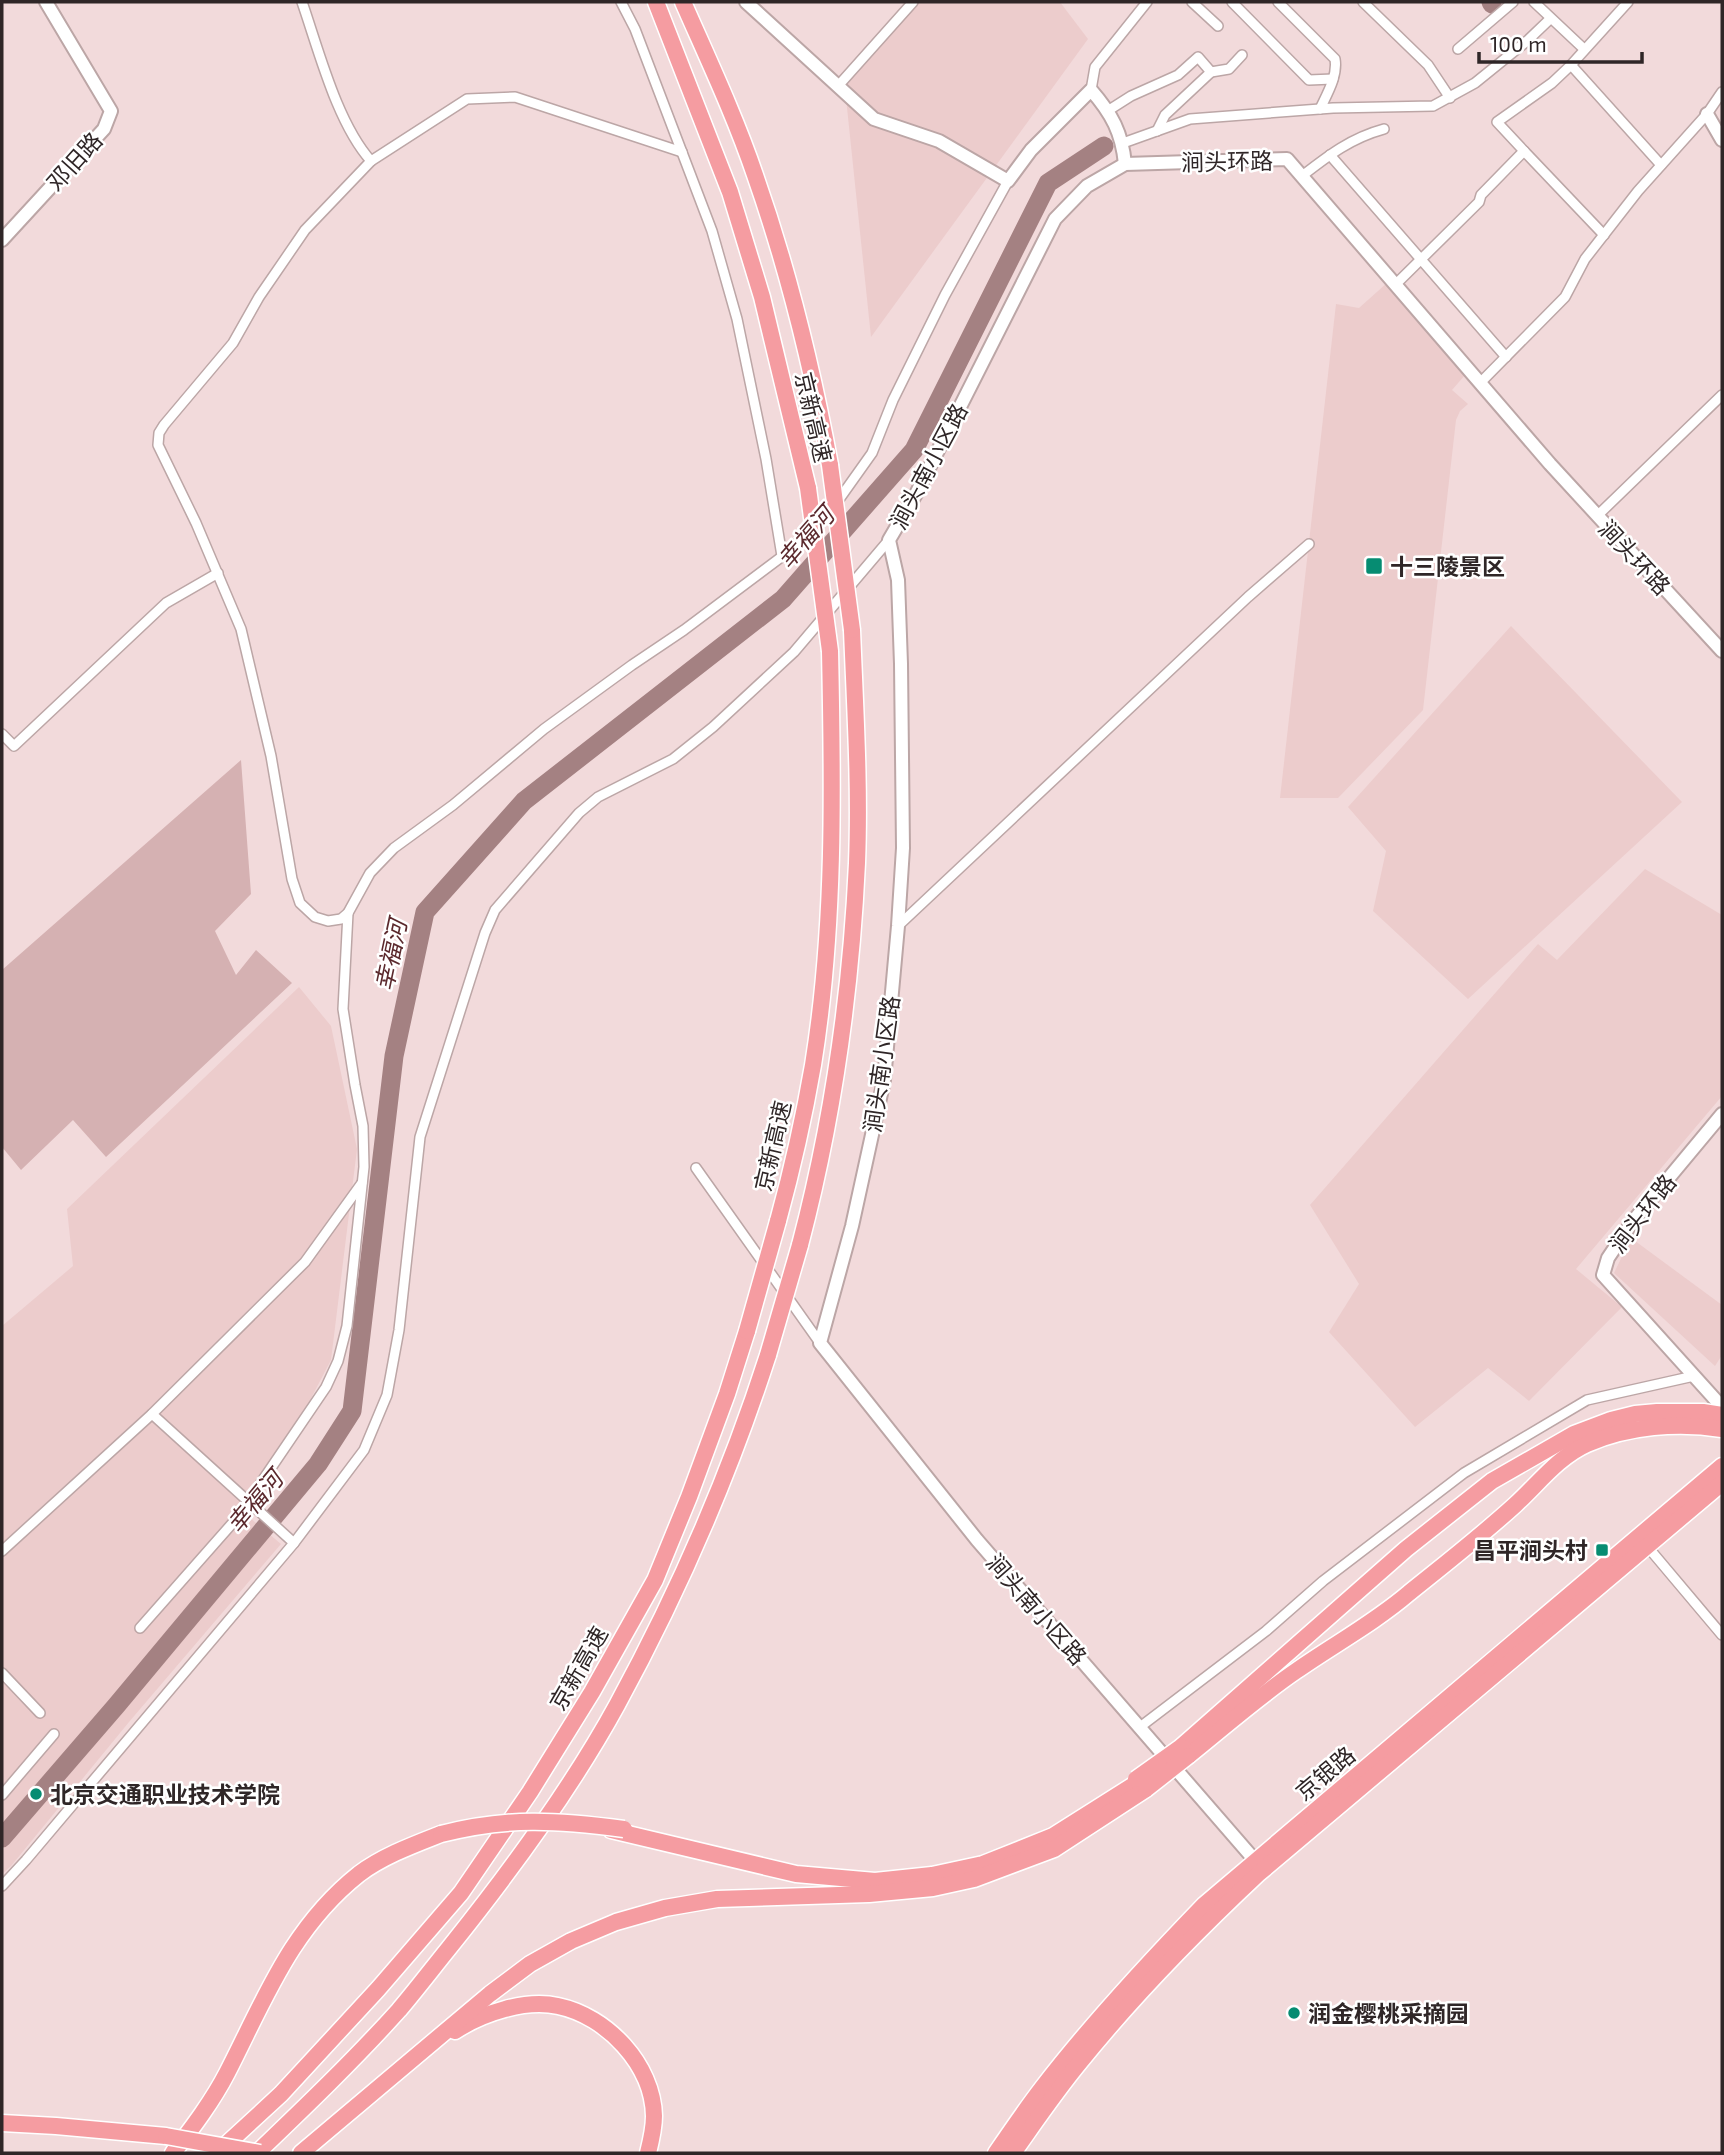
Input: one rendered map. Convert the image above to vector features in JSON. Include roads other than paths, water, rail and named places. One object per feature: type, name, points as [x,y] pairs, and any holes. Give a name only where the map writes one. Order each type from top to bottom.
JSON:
[{"type":"highway","name":"京新高速","points":[[217,2153],[281,2094],[378,1989],[461,1892],[530,1792],[592,1692],[654,1580],[689,1497],[747,1331],[789,1181],[813,1065],[825,966],[831,864],[832,753],[830,651],[808,488],[762,297],[730,192],[656,2]]},
{"type":"highway","name":"京新高速","points":[[258,2153],[399,2010],[481,1908],[559,1799],[616,1706],[675,1590],[714,1505],[768,1355],[816,1183],[835,1081],[849,969],[857,863],[858,748],[852,630],[830,465],[791,291],[755,174],[683,2]]},
{"type":"highway","points":[[1184,1751],[1406,1549],[1492,1481],[1574,1434],[1611,1420],[1657,1412],[1703,1412],[1722,1415]]},
{"type":"highway","points":[[301,2153],[490,1994],[530,1964],[571,1941],[616,1922],[665,1908],[717,1899],[869,1894],[933,1888],[974,1879],[1054,1849],[1295,1671],[1351,1636],[1406,1596],[1514,1506],[1561,1460],[1585,1445],[1609,1435],[1665,1426],[1706,1426],[1722,1429]]},
{"type":"highway","name":"京银路","points":[[1013,2153],[1067,2078],[1105,2033],[1256,1869],[1722,1466]]},
{"type":"highway","name":"京银路","points":[[996,2153],[1043,2087],[1102,2015],[1204,1905],[1256,1869],[1722,1483]]},
{"type":"highway","points":[[173,2153],[209,2105],[277,1972],[314,1917],[362,1872],[441,1834],[489,1823],[581,1823],[624,1829],[790,1869],[827,1875],[874,1875],[975,1859],[1054,1834],[1141,1783]]},
{"type":"highway","points":[[441,1834],[482,1826],[534,1822],[584,1826],[627,1833],[796,1874],[875,1881],[932,1875],[983,1864],[1053,1836],[1141,1783]]},
{"type":"highway","points":[[407,2064],[460,2028],[495,2012],[519,2006],[540,2005],[556,2005],[576,2011],[597,2022],[619,2040],[642,2073],[654,2115],[648,2153]]},
{"type":"highway","points":[[2,2123],[166,2136],[258,2153]]},
{"type":"street","name":"邓旧路","points":[[2,240],[104,129],[111,111],[46,2]]},
{"type":"street","points":[[302,2],[337,103],[359,148],[371,161]]},
{"type":"street","points":[[621,2],[635,29],[712,231],[737,318],[766,459],[782,556]]},
{"type":"street","points":[[746,2],[874,120],[939,141],[1008,181]]},
{"type":"street","points":[[838,86],[913,2]]},
{"type":"street","points":[[682,152],[515,97],[467,99],[371,161],[305,230],[259,297],[233,343],[159,433],[158,445],[241,629],[271,756],[292,879],[300,903],[315,918],[328,921],[341,919],[348,912],[370,873],[394,848],[453,805],[544,729],[684,630],[782,556],[832,506],[872,453],[893,400],[945,295],[1008,181],[1031,150],[1091,90],[1095,67],[1147,2]]},
{"type":"street","points":[[1192,2],[1217,26]]},
{"type":"street","points":[[1231,2],[1308,80],[1333,79]]},
{"type":"street","points":[[1278,2],[1335,59],[1333,79],[1320,109]]},
{"type":"street","points":[[1363,2],[1428,65],[1450,98]]},
{"type":"street","points":[[1458,48],[1513,2]]},
{"type":"street","points":[[1534,2],[1584,49]]},
{"type":"street","points":[[1604,235],[1497,122],[1552,83],[1628,2]]},
{"type":"street","points":[[1123,143],[1190,120],[1320,109],[1433,106],[1475,83],[1550,19]]},
{"type":"street","points":[[1157,131],[1165,115],[1211,72],[1229,69],[1242,55]]},
{"type":"street","points":[[1109,110],[1131,96],[1178,75],[1198,57],[1211,72]]},
{"type":"street","points":[[1571,65],[1661,165]]},
{"type":"street","points":[[1091,90],[1109,110],[1123,143],[1125,164]]},
{"type":"street","points":[[1480,383],[1565,297],[1585,259],[1661,165],[1707,114],[1722,92]]},
{"type":"street","points":[[1707,114],[1722,140]]},
{"type":"street","points":[[1302,176],[1361,136],[1384,128]]},
{"type":"street","points":[[1395,285],[1479,202],[1481,195],[1524,150]]},
{"type":"street","points":[[1330,155],[1506,357]]},
{"type":"street","name":"涧头环路","points":[[1125,164],[1287,159],[1597,516],[1722,652]]},
{"type":"street","name":"涧头南小区路","points":[[1125,164],[1087,186],[1055,219],[916,494],[889,540],[898,580],[901,664],[902,848],[898,926],[884,1080],[852,1226],[820,1343],[978,1540],[1252,1857],[1256,1869]]},
{"type":"street","points":[[1597,516],[1722,395]]},
{"type":"street","points":[[2,1886],[294,1544],[364,1450],[387,1395],[399,1330],[420,1137],[495,909],[579,813],[598,797],[673,759],[760,686],[794,652],[889,540]]},
{"type":"street","points":[[898,926],[1248,597],[1309,544]]},
{"type":"street","points":[[2,734],[14,746],[166,603],[218,573]]},
{"type":"street","points":[[140,1628],[250,1501],[326,1387],[338,1361],[347,1326],[365,1167],[363,1126],[343,1009],[348,912]]},
{"type":"street","name":"涧头环路","points":[[1722,1114],[1633,1221],[1608,1258],[1603,1275],[1722,1408]]},
{"type":"street","points":[[696,1168],[820,1343]]},
{"type":"street","points":[[2,1551],[152,1414],[305,1262],[363,1181]]},
{"type":"street","points":[[1140,1727],[1266,1630],[1322,1581],[1464,1473],[1587,1400],[1694,1377]]},
{"type":"street","points":[[152,1414],[294,1544]]},
{"type":"street","points":[[1647,1546],[1722,1635]]},
{"type":"street","points":[[2,1673],[40,1713]]},
{"type":"street","points":[[2,1796],[54,1734]]},
{"type":"waterway","name":"幸福河","points":[[2,1838],[318,1464],[352,1411],[394,1056],[425,912],[524,801],[783,599],[914,450],[1048,183],[1104,146]]},
{"type":"place","name":"十三陵景区","points":[[1374,566]]},
{"type":"place","name":"昌平涧头村","points":[[1602,1550]]},
{"type":"place","name":"北京交通职业技术学院","points":[[36,1794]]},
{"type":"place","name":"润金樱桃采摘园","points":[[1294,2013]]}]
